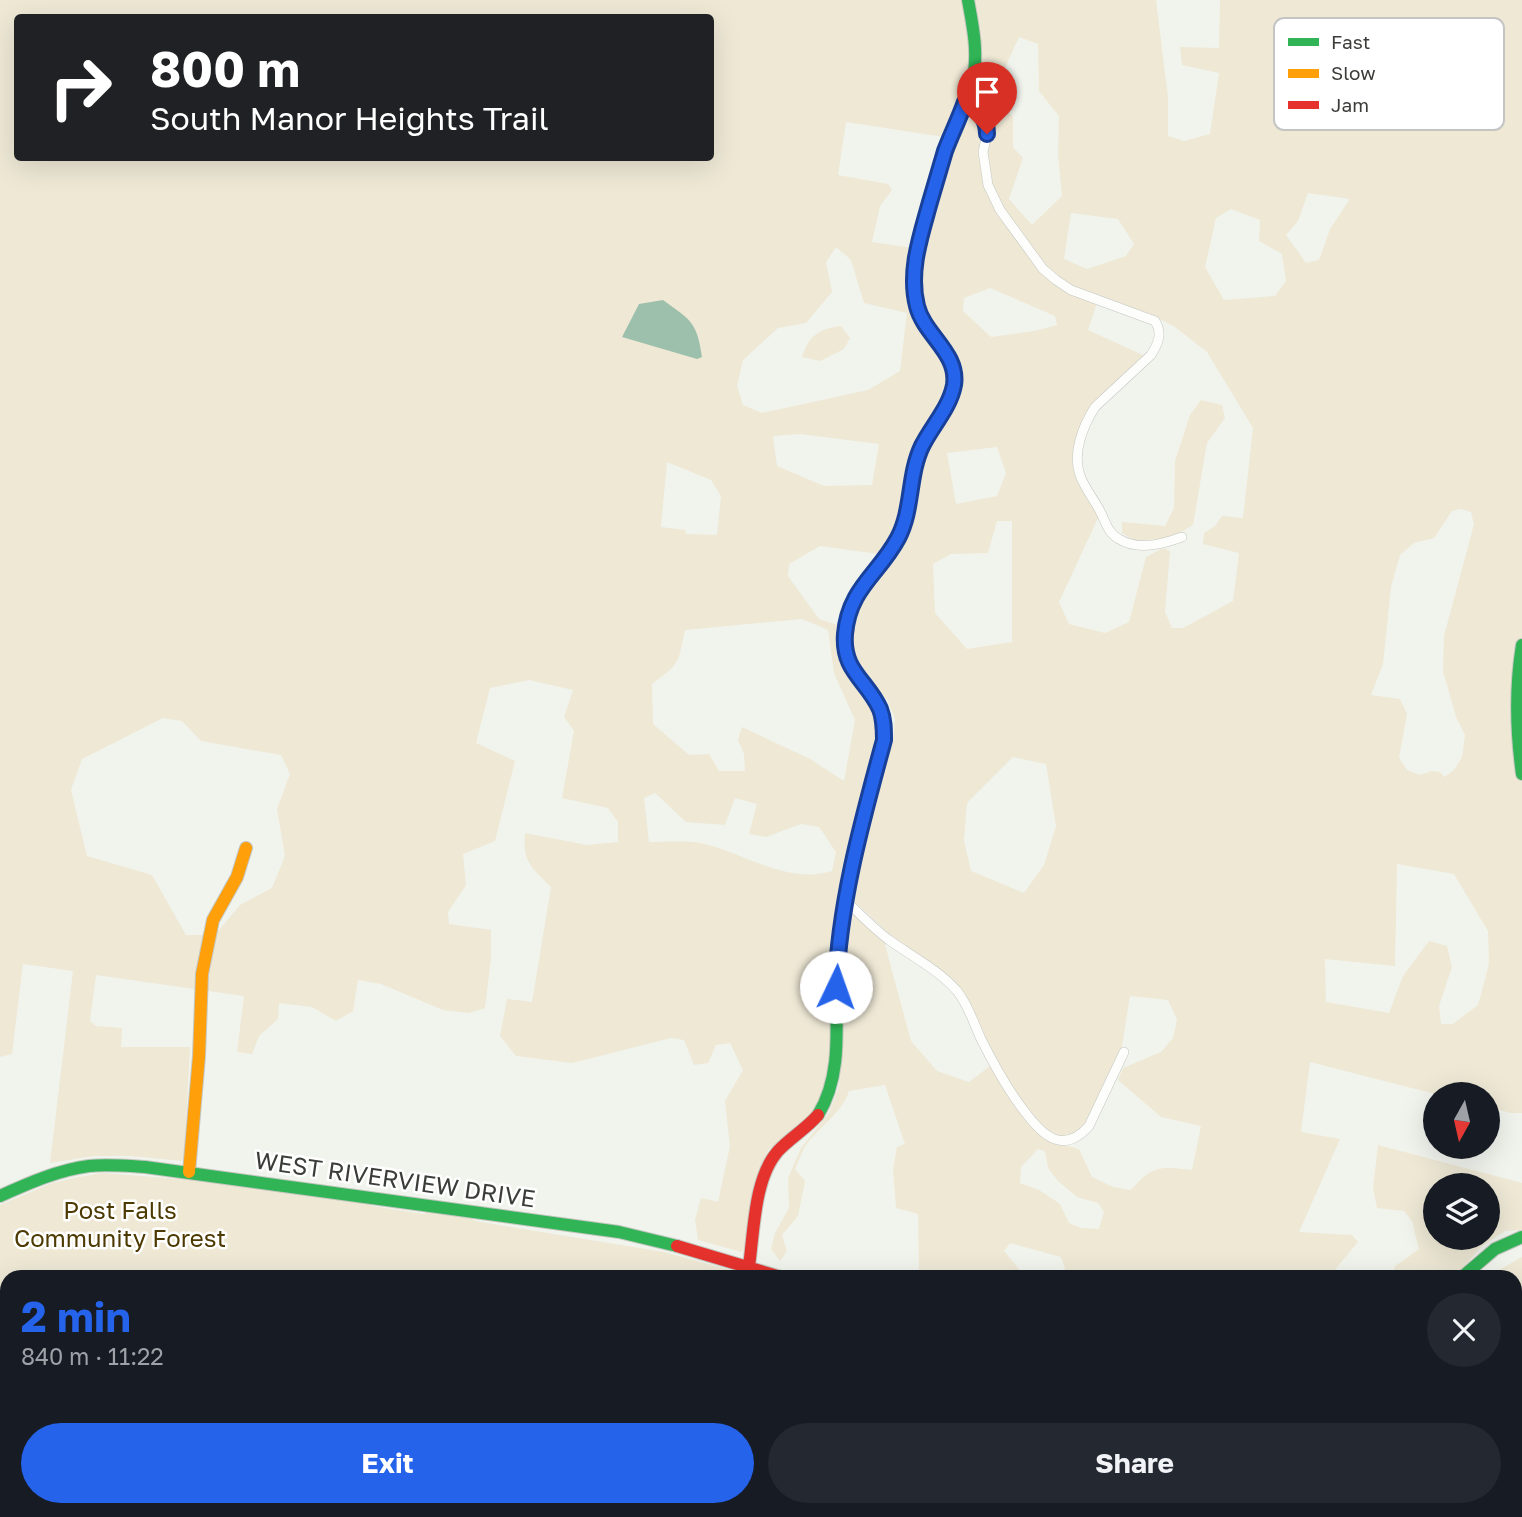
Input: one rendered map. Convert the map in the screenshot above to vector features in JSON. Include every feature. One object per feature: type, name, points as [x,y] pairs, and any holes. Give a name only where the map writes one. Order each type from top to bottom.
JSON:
[{"type":"street","points":[[749,1266],[762,1182],[769,1163],[779,1150],[813,1124],[829,1095],[836,1052],[837,955],[845,900],[884,740],[884,724],[879,708],[847,659],[845,631],[853,601],[863,583],[898,537],[921,447],[950,397],[954,384],[951,361],[917,310],[914,272],[919,243],[946,149],[972,83],[974,36],[968,0]]},
{"type":"street","points":[[965,102],[983,114],[986,122],[987,134],[983,152],[988,185],[1000,210],[1043,268],[1072,290],[1155,321],[1158,326],[1157,344],[1152,355],[1095,408],[1088,418],[1078,453],[1078,466],[1080,477],[1109,531],[1118,538],[1140,545],[1163,543],[1182,537]]},
{"type":"street","points":[[1522,645],[1516,701],[1517,739],[1522,774]]},
{"type":"street","points":[[189,1172],[200,1056],[202,974],[214,920],[237,877],[246,848]]},
{"type":"street","points":[[845,900],[886,938],[950,983],[960,994],[1007,1090],[1037,1129],[1047,1137],[1063,1140],[1074,1139],[1082,1134],[1089,1126],[1124,1052]]},
{"type":"street","name":"WEST RIVERVIEW DRIVE","points":[[0,1196],[65,1170],[91,1166],[145,1167],[619,1232],[761,1270]]},
{"type":"street","points":[[1470,1270],[1495,1249],[1522,1237]]},
{"type":"green space","points":[[0,0],[962,0],[970,44],[969,79],[944,137],[846,122],[838,175],[888,184],[892,190],[880,206],[872,242],[913,248],[910,292],[946,362],[949,383],[895,529],[879,554],[820,546],[789,564],[788,576],[819,619],[841,626],[840,653],[845,669],[875,709],[880,739],[841,896],[827,1084],[808,1121],[768,1150],[742,1252],[698,1240],[695,1220],[701,1198],[718,1202],[730,1146],[725,1101],[743,1070],[730,1043],[716,1045],[708,1063],[694,1065],[684,1040],[671,1038],[572,1063],[516,1056],[500,1036],[507,999],[532,1002],[551,887],[538,875],[527,858],[525,833],[587,845],[618,842],[618,822],[608,808],[562,798],[574,731],[564,717],[573,690],[529,680],[490,688],[476,743],[515,761],[495,841],[463,854],[466,885],[448,912],[449,924],[491,930],[491,959],[485,1008],[469,1013],[443,1010],[381,984],[358,980],[353,1011],[336,1021],[312,1007],[279,1003],[278,1019],[259,1036],[252,1054],[237,1052],[244,996],[96,975],[90,1021],[96,1026],[122,1028],[121,1047],[190,1047],[184,1161],[94,1156],[50,1163],[73,971],[23,964],[12,1054],[0,1057]],"holes":[[[836,247],[851,260],[864,303],[907,313],[900,371],[868,390],[762,413],[743,405],[737,386],[743,360],[778,328],[806,323],[832,292],[826,262]],[[800,434],[879,444],[872,485],[824,486],[777,466],[773,436]],[[667,462],[711,480],[721,496],[717,535],[686,534],[685,530],[661,527]],[[802,619],[828,630],[834,673],[855,720],[844,781],[810,759],[742,727],[738,740],[744,754],[745,771],[719,771],[709,754],[689,755],[653,724],[652,684],[676,662],[685,630]],[[163,718],[182,721],[201,741],[281,755],[290,774],[277,809],[285,856],[272,888],[240,905],[215,935],[186,935],[152,875],[87,856],[71,790],[82,759]],[[655,793],[686,822],[725,825],[735,798],[757,804],[749,834],[766,837],[801,824],[819,827],[836,852],[832,871],[799,874],[767,866],[705,844],[649,842],[644,798]]]},
{"type":"green space","points":[[974,0],[1156,0],[1168,97],[1168,136],[1184,141],[1210,134],[1219,73],[1182,65],[1180,47],[1219,48],[1220,0],[1522,0],[1522,1113],[1500,1110],[1500,1082],[1423,1082],[1423,1091],[1310,1062],[1301,1132],[1340,1139],[1299,1232],[1352,1235],[1358,1242],[1335,1270],[1066,1270],[1061,1257],[1010,1243],[1004,1251],[1020,1270],[919,1270],[918,1214],[896,1208],[893,1169],[897,1147],[905,1144],[885,1085],[849,1091],[835,1114],[804,1148],[795,1169],[805,1181],[798,1216],[782,1235],[787,1251],[780,1261],[771,1249],[775,1233],[789,1208],[788,1178],[801,1148],[829,1113],[839,1086],[842,1055],[842,952],[848,915],[854,914],[884,941],[911,1041],[937,1071],[969,1082],[991,1065],[1033,1128],[1046,1140],[1079,1149],[1092,1177],[1113,1187],[1131,1190],[1146,1175],[1158,1169],[1192,1170],[1201,1126],[1161,1117],[1118,1080],[1123,1068],[1161,1052],[1173,1038],[1177,1020],[1168,1000],[1130,996],[1121,1052],[1087,1126],[1072,1136],[1062,1137],[1048,1133],[1039,1127],[995,1062],[964,993],[953,980],[888,933],[851,898],[876,786],[893,741],[895,719],[888,701],[859,671],[849,644],[853,619],[864,593],[901,548],[910,528],[919,472],[927,450],[957,400],[962,376],[958,359],[923,308],[920,291],[924,253],[955,141],[973,114],[978,115],[983,122],[980,163],[985,186],[1040,270],[1097,303],[1088,330],[1145,356],[1096,401],[1078,439],[1073,465],[1075,476],[1099,516],[1059,602],[1069,624],[1105,633],[1129,622],[1146,557],[1163,548],[1170,551],[1165,612],[1172,628],[1183,628],[1233,601],[1239,553],[1203,544],[1204,533],[1215,526],[1222,516],[1243,518],[1253,428],[1207,352],[1175,327],[1156,317],[1073,287],[1044,265],[1002,208],[992,185],[986,164],[992,132],[991,122],[985,112],[975,105],[973,98],[983,65]],"holes":[[[1019,37],[1038,44],[1039,91],[1059,116],[1058,154],[1062,196],[1032,225],[1009,199],[1023,158],[1013,147],[1013,117],[994,92]],[[1308,193],[1350,199],[1330,229],[1319,260],[1306,263],[1286,235],[1298,221]],[[1231,209],[1260,220],[1259,241],[1282,254],[1286,281],[1275,296],[1224,300],[1205,267],[1216,218]],[[1071,213],[1118,219],[1134,244],[1126,256],[1087,269],[1064,259]],[[990,288],[1055,316],[1057,325],[991,337],[963,311],[964,298]],[[997,447],[1006,473],[997,496],[956,504],[947,453]],[[1461,509],[1471,512],[1474,524],[1444,636],[1443,671],[1456,717],[1465,735],[1462,757],[1454,770],[1444,777],[1440,772],[1432,771],[1420,775],[1407,770],[1399,758],[1407,714],[1400,699],[1371,695],[1383,664],[1391,587],[1400,555],[1414,543],[1434,538],[1452,511]],[[997,521],[1012,521],[1012,642],[967,649],[935,613],[933,564],[951,554],[988,553]],[[1013,757],[1046,764],[1056,826],[1044,865],[1024,893],[971,871],[964,841],[967,803]],[[1397,864],[1454,874],[1488,931],[1489,964],[1478,1005],[1453,1024],[1441,1024],[1439,1006],[1452,967],[1447,946],[1429,941],[1403,976],[1389,1013],[1326,1002],[1325,959],[1395,966]],[[1038,1149],[1045,1151],[1048,1168],[1058,1181],[1077,1197],[1098,1203],[1104,1212],[1099,1229],[1081,1228],[1069,1223],[1060,1204],[1039,1190],[1020,1183],[1021,1167]]]},
{"type":"green space","points":[[841,326],[850,338],[844,349],[820,361],[802,357],[808,343],[816,334]]},
{"type":"green space","points":[[1201,400],[1222,405],[1225,418],[1207,443],[1193,525],[1171,538],[1134,541],[1122,533],[1122,522],[1165,526],[1174,508],[1175,461],[1190,415]]},
{"type":"green space","points":[[1378,1145],[1484,1173],[1423,1173],[1423,1250],[1479,1250],[1460,1270],[1395,1270],[1394,1267],[1419,1249],[1412,1221],[1404,1211],[1377,1208],[1373,1188]]},
{"type":"green space","name":"Post Falls Community Forest","points":[[103,1173],[180,1178],[369,1202],[372,1206],[424,1214],[429,1211],[664,1252],[731,1270],[0,1270],[0,1205],[52,1183]]},
{"type":"green space","points":[[1500,1177],[1522,1183],[1522,1230],[1505,1231],[1500,1234]]},
{"type":"green space","points":[[1522,1257],[1522,1270],[1499,1270]]},
{"type":"shaded area","points":[[663,300],[691,322],[698,336],[702,357],[697,359],[622,337],[639,304]]},
{"type":"traffic: fast","points":[[952,134],[974,72],[974,41],[968,0]]},
{"type":"traffic: fast","points":[[818,1115],[832,1082],[835,1064],[836,973],[840,928],[883,733],[883,719],[879,708],[857,677],[847,655],[847,623],[858,595],[900,531],[909,504],[917,458],[951,392],[953,379],[950,364],[942,348]]},
{"type":"traffic: fast","points":[[1522,645],[1517,709],[1522,774]]},
{"type":"traffic: fast","points":[[0,1196],[77,1168],[103,1165],[145,1167],[619,1232],[677,1246]]},
{"type":"traffic: fast","points":[[1470,1270],[1495,1249],[1522,1237]]},
{"type":"traffic: slow","points":[[189,1172],[199,1056],[202,974],[213,920],[237,877],[246,848]]},
{"type":"traffic: jam","points":[[942,348],[920,314],[913,273],[921,231],[952,134]]},
{"type":"traffic: jam","points":[[749,1266],[756,1205],[764,1175],[778,1151],[818,1115]]},
{"type":"traffic: jam","points":[[677,1246],[757,1270]]},
{"type":"route","points":[[836,987],[837,955],[845,900],[884,740],[884,724],[879,708],[847,659],[844,644],[847,619],[863,583],[898,537],[921,447],[950,397],[954,384],[951,361],[917,310],[914,272],[919,243],[946,149],[965,102],[983,114],[987,134]]}]
